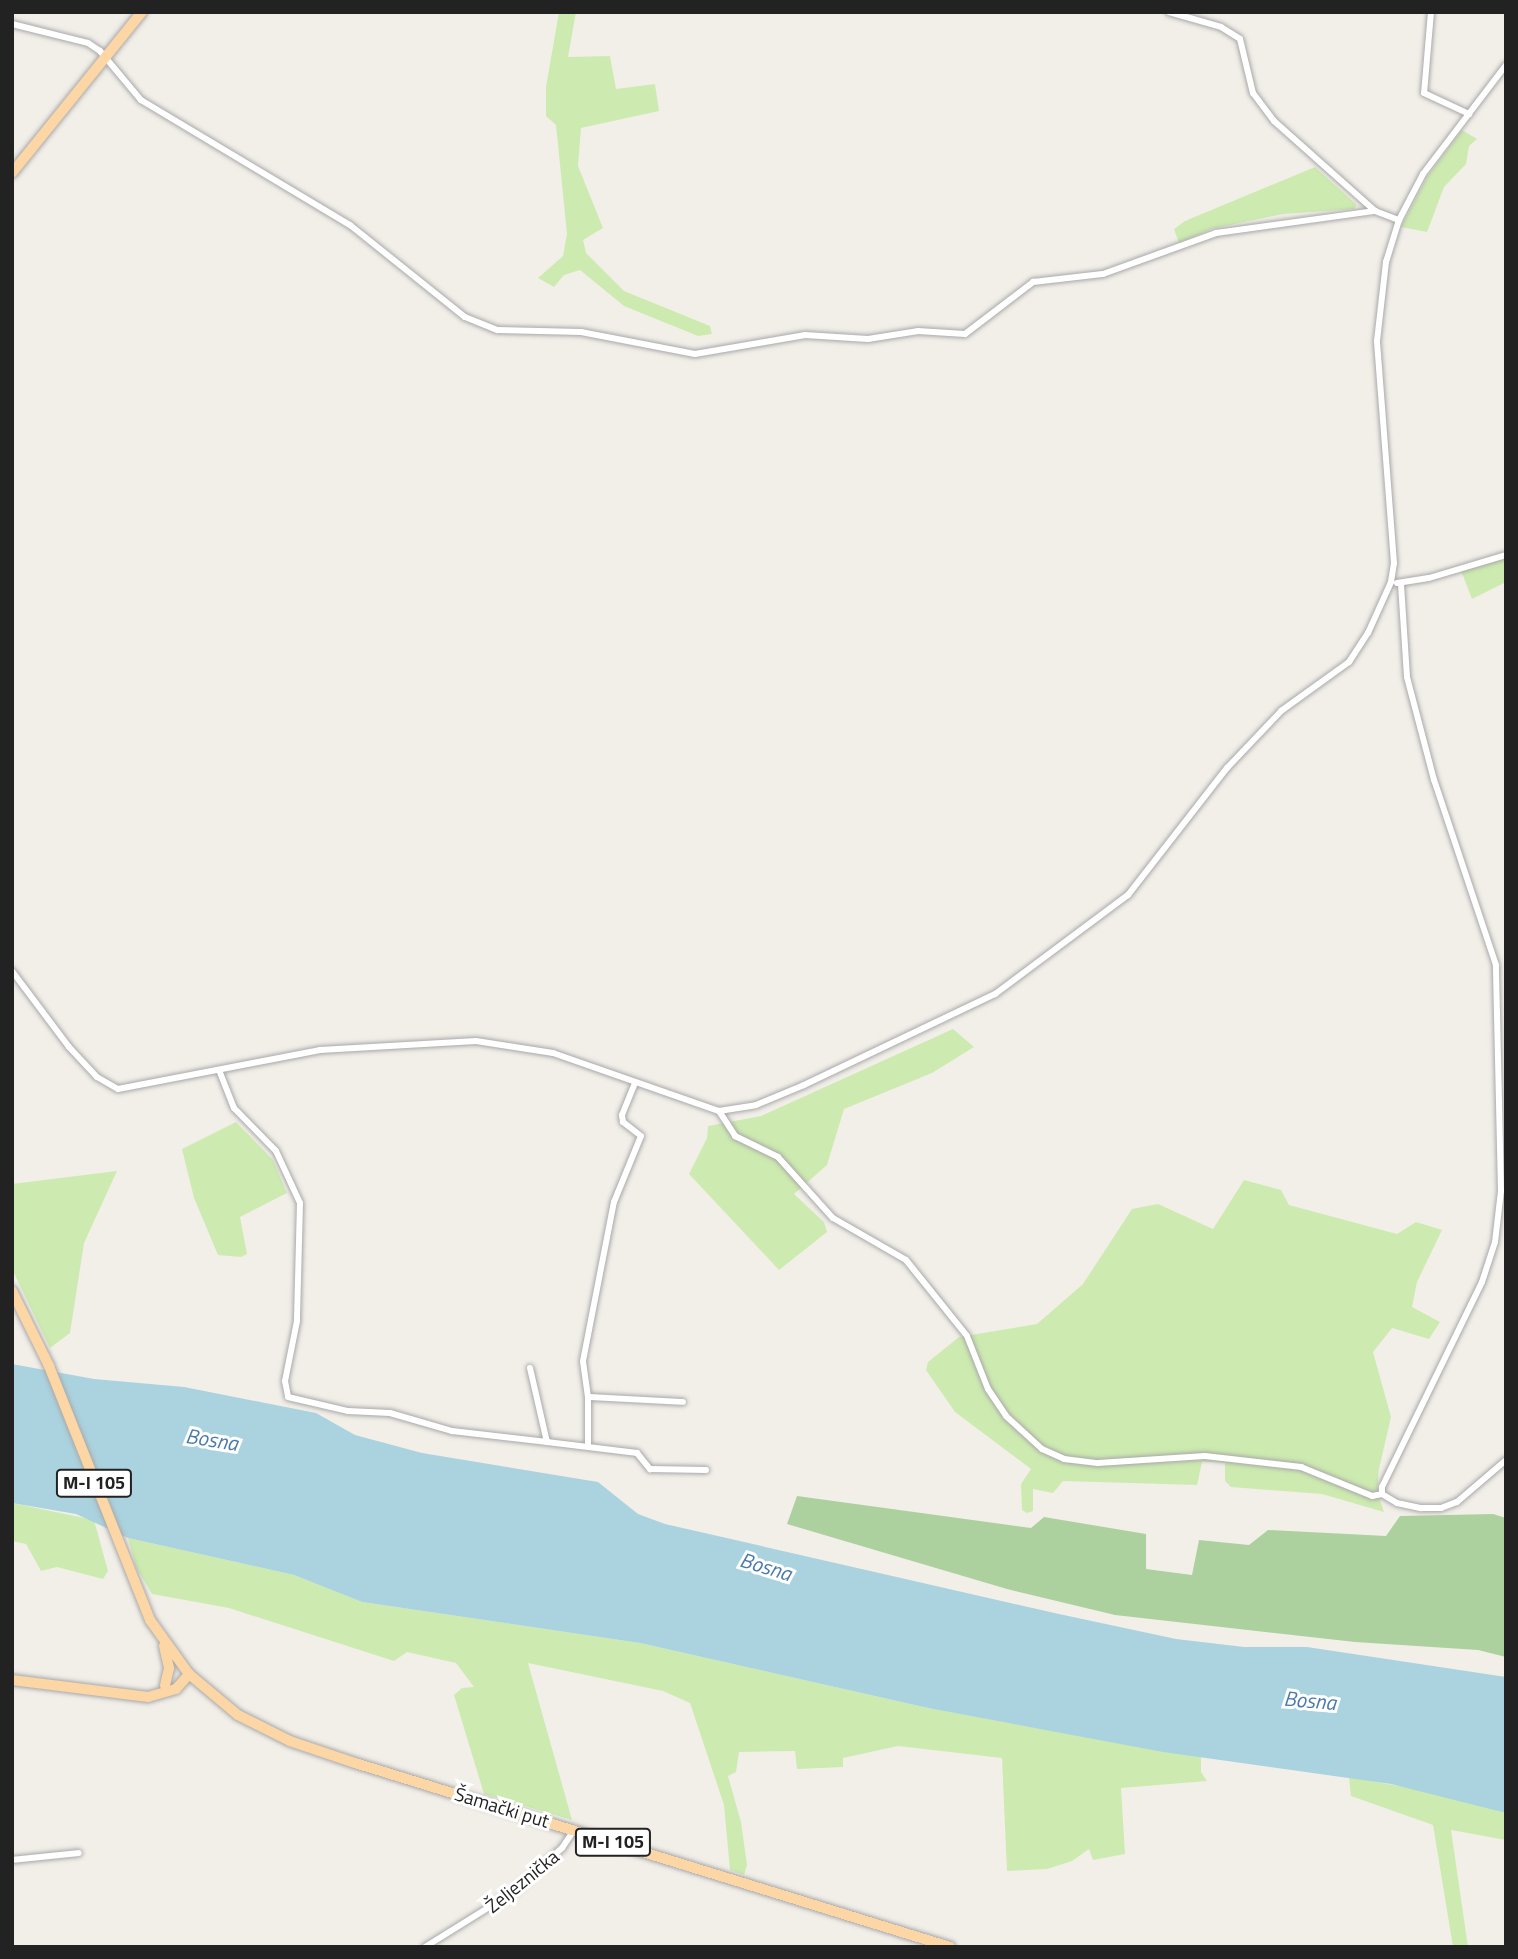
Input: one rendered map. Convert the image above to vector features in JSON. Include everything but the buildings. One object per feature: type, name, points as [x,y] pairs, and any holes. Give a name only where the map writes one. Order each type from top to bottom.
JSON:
[{"type":"main road","points":[[12,173],[142,12]]},
{"type":"main road","name":"M-I 105","points":[[12,1291],[49,1366],[140,1600],[162,1639],[189,1674]]},
{"type":"main road","points":[[162,1639],[169,1668],[165,1686]]},
{"type":"main road","points":[[148,1697],[176,1676],[189,1674]]},
{"type":"main road","points":[[12,1680],[148,1697],[182,1686],[189,1674]]},
{"type":"main road","name":"Šamački put","points":[[189,1674],[238,1715],[290,1741],[950,1947]]},
{"type":"street","points":[[1169,12],[1221,27],[1240,39],[1253,93],[1263,108],[1375,211],[1399,220]]},
{"type":"street","points":[[1431,12],[1424,93],[1469,114]]},
{"type":"street","points":[[12,24],[88,43],[107,57],[141,100],[350,225],[480,327],[516,332],[582,332],[695,354],[805,335],[868,339],[918,331],[965,334],[1033,282],[1103,274],[1216,233],[1375,211]]},
{"type":"street","points":[[12,971],[69,1047],[111,1087],[143,1088],[320,1050],[476,1041],[552,1054],[719,1111],[756,1105],[967,1010],[1128,895],[1211,787],[1273,719],[1349,662],[1391,582],[1394,548],[1377,341],[1386,262],[1399,220],[1423,174],[1506,65]]},
{"type":"street","points":[[1391,582],[1401,583],[1506,555]]},
{"type":"street","points":[[1382,1494],[1382,1487],[1482,1282],[1495,1242],[1501,1191],[1496,965],[1434,780],[1406,677],[1401,583]]},
{"type":"street","points":[[219,1070],[234,1108],[276,1151],[300,1203],[297,1321],[285,1381],[288,1397],[348,1411],[390,1413],[452,1432],[588,1445],[637,1454],[650,1469],[706,1470]]},
{"type":"street","points":[[588,1445],[588,1397],[583,1362],[614,1202],[641,1136],[623,1122],[622,1115],[634,1084]]},
{"type":"street","points":[[719,1111],[734,1136],[778,1157],[832,1218],[906,1260],[967,1336],[988,1389],[1006,1416],[1042,1449],[1090,1463],[1205,1455],[1301,1467],[1372,1496],[1382,1494],[1407,1507],[1441,1508],[1457,1502],[1506,1460]]},
{"type":"street","points":[[530,1368],[547,1442]]},
{"type":"street","points":[[588,1397],[683,1402]]},
{"type":"street","name":"Željeznička","points":[[425,1947],[515,1891],[562,1848],[575,1829]]},
{"type":"street","points":[[12,1860],[79,1853]]},
{"type":"green space","points":[[559,12],[576,12],[568,57],[610,56],[616,89],[655,84],[659,111],[581,128],[578,166],[603,228],[583,240],[586,253],[624,291],[710,326],[712,334],[698,336],[624,306],[580,270],[564,275],[554,287],[538,278],[563,256],[567,234],[556,125],[546,116],[546,87]]},
{"type":"green space","points":[[1462,130],[1477,139],[1469,146],[1466,164],[1444,187],[1427,232],[1401,227],[1427,177]]},
{"type":"green space","points":[[1315,167],[1357,205],[1354,209],[1283,214],[1211,229],[1179,243],[1174,229],[1185,221]]},
{"type":"green space","points":[[1506,557],[1506,582],[1472,599],[1460,568]]},
{"type":"green space","points":[[953,1029],[974,1047],[932,1073],[844,1109],[827,1165],[794,1194],[824,1222],[827,1232],[779,1270],[689,1174],[707,1138],[708,1126],[761,1116]]},
{"type":"green space","points":[[236,1122],[273,1160],[287,1193],[240,1217],[247,1254],[241,1257],[218,1255],[194,1198],[182,1149]]},
{"type":"green space","points":[[117,1171],[84,1243],[70,1333],[50,1348],[12,1269],[12,1184]]},
{"type":"green space","points":[[1244,1180],[1281,1190],[1289,1205],[1397,1234],[1416,1222],[1442,1230],[1417,1282],[1412,1307],[1440,1322],[1429,1339],[1392,1328],[1373,1352],[1391,1417],[1379,1469],[1377,1491],[1384,1512],[1322,1494],[1231,1487],[1225,1481],[1225,1463],[1211,1462],[1202,1462],[1197,1485],[1063,1481],[1053,1493],[1033,1489],[1033,1511],[1027,1513],[1022,1510],[1021,1484],[1031,1469],[955,1412],[926,1370],[928,1362],[959,1337],[1037,1324],[1083,1284],[1132,1209],[1158,1204],[1213,1229]]},
{"type":"green space","points":[[797,1496],[1031,1528],[1044,1517],[1146,1534],[1146,1569],[1192,1575],[1199,1540],[1249,1545],[1268,1530],[1386,1536],[1400,1516],[1493,1514],[1506,1518],[1506,1657],[1478,1650],[1355,1642],[1115,1615],[1007,1589],[787,1524]]},
{"type":"green space","points":[[12,1503],[94,1520],[108,1571],[103,1579],[57,1567],[41,1571],[26,1544],[12,1541]]},
{"type":"green space","points":[[128,1538],[294,1575],[362,1602],[640,1643],[928,1708],[1201,1757],[1201,1772],[1207,1781],[1121,1788],[1125,1854],[1093,1860],[1089,1849],[1072,1861],[1047,1869],[1007,1871],[1002,1758],[898,1746],[843,1758],[843,1767],[797,1769],[795,1751],[739,1752],[736,1772],[728,1776],[741,1822],[747,1865],[744,1875],[730,1870],[724,1805],[690,1703],[663,1691],[528,1663],[572,1820],[484,1794],[454,1695],[462,1688],[474,1687],[456,1663],[407,1652],[394,1661],[229,1608],[152,1594],[136,1567]]},
{"type":"green space","points":[[1349,1777],[1432,1792],[1506,1813],[1506,1840],[1451,1830],[1468,1947],[1453,1947],[1433,1825],[1351,1796]]},
{"type":"water","name":"Bosna","points":[[12,1364],[94,1379],[184,1387],[316,1413],[355,1435],[422,1453],[598,1482],[638,1514],[665,1524],[1176,1639],[1244,1647],[1307,1647],[1506,1677],[1506,1813],[1391,1784],[1163,1752],[928,1708],[640,1643],[362,1602],[294,1575],[128,1538],[76,1514],[12,1503]]}]
